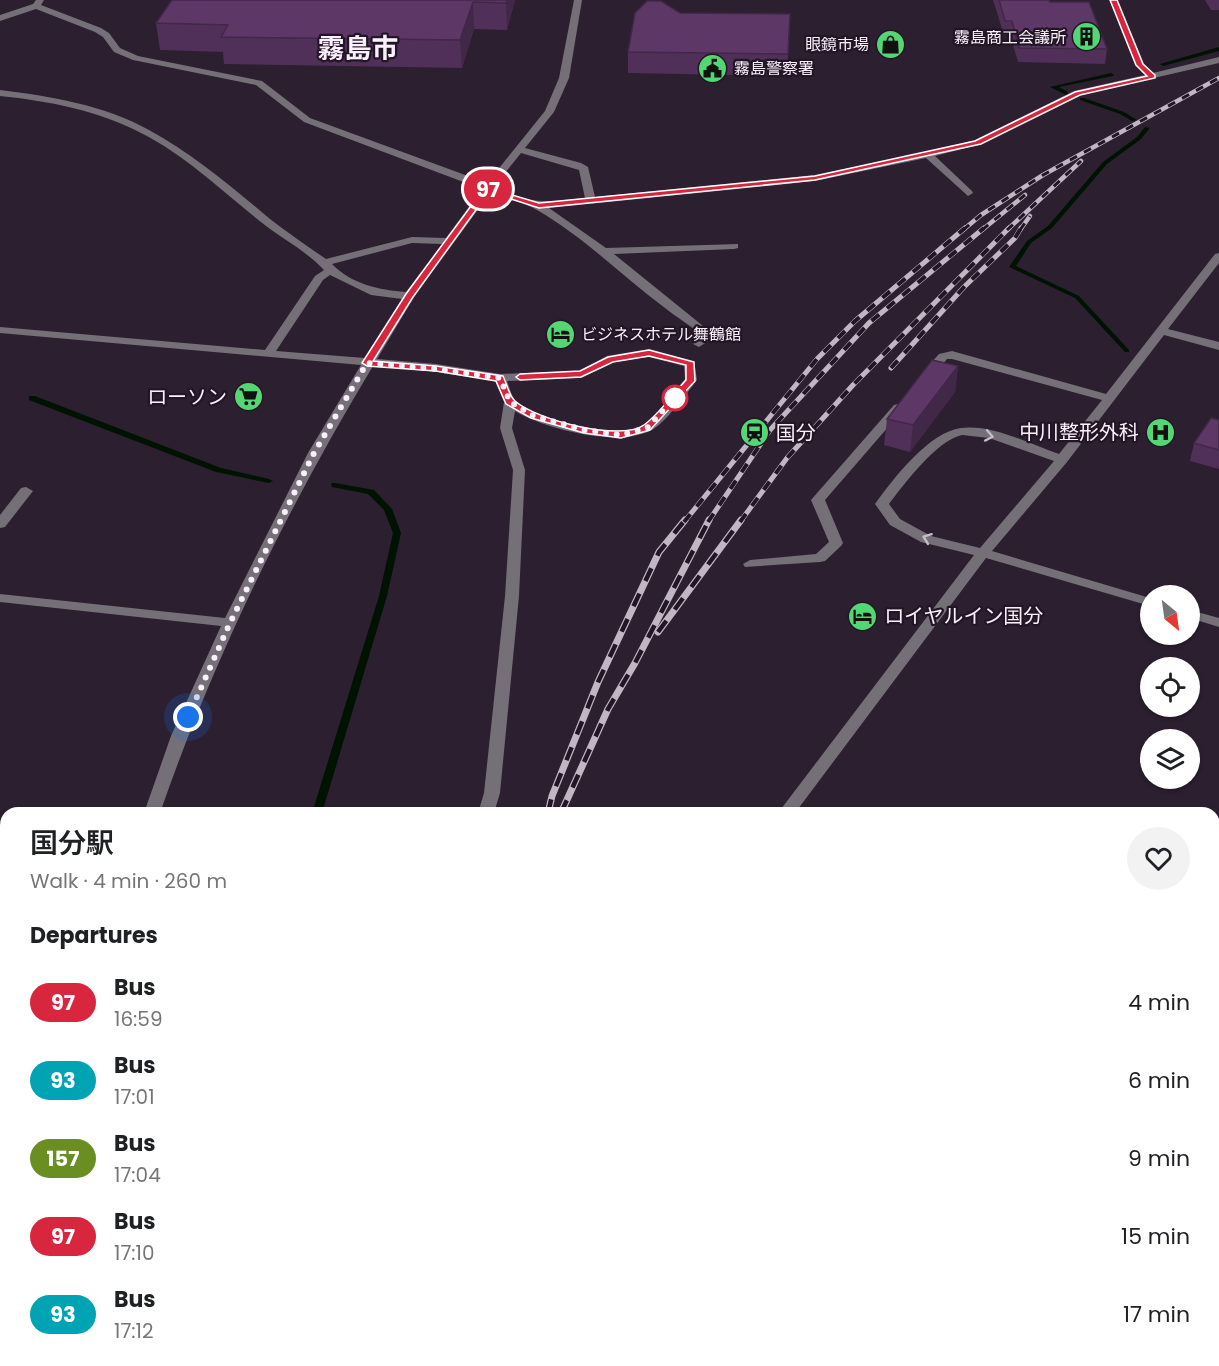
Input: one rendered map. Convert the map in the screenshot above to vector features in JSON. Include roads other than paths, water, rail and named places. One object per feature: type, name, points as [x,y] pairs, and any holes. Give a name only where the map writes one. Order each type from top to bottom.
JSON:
[{"type":"street","points":[[154,807],[179,736],[230,623],[314,453],[409,296],[488,188],[549,112],[564,78],[578,0]]},
{"type":"street","points":[[1114,0],[1140,65],[1152,77]]},
{"type":"street","points":[[0,18],[38,3],[98,30],[106,35],[117,50],[136,58],[259,83],[270,88],[295,113],[308,120],[470,179],[509,198],[539,206],[604,251],[669,306],[699,326],[709,336],[699,344]]},
{"type":"street","points":[[539,206],[695,192],[815,178],[928,155],[978,142],[1077,93],[1219,60]]},
{"type":"street","points":[[0,93],[52,99],[105,115],[145,131],[213,176],[269,223],[328,267],[375,292],[409,296]]},
{"type":"street","points":[[518,149],[578,165],[584,169],[591,200]]},
{"type":"street","points":[[928,155],[968,193]]},
{"type":"street","points":[[267,355],[328,267],[412,240],[449,241]]},
{"type":"street","points":[[604,251],[734,246]]},
{"type":"street","points":[[791,807],[983,553],[1062,459],[1219,256]]},
{"type":"street","points":[[0,330],[436,369],[500,378],[581,374],[611,359],[649,353],[690,364],[691,381],[647,428],[621,435],[584,430],[534,416],[510,402]]},
{"type":"street","points":[[1162,331],[1219,346]]},
{"type":"street","points":[[920,383],[943,356],[952,355],[1109,398]]},
{"type":"street","points":[[488,807],[492,793],[512,596],[519,470],[506,428],[510,402],[500,378]]},
{"type":"street","points":[[750,564],[820,558],[836,543],[818,500],[904,401]]},
{"type":"street","points":[[1062,459],[990,435],[962,432],[948,434],[896,484],[882,504],[896,522],[926,539],[983,553],[1140,599]]},
{"type":"street","points":[[0,524],[26,491]]},
{"type":"street","points":[[0,598],[230,623]]},
{"type":"street","points":[[1200,617],[1219,623]]},
{"type":"waterway","points":[[1163,64],[1219,49]]},
{"type":"waterway","points":[[1066,93],[1053,87],[1111,75]]},
{"type":"waterway","points":[[1082,99],[1122,113],[1134,120]]},
{"type":"waterway","points":[[1127,351],[1077,297],[1012,267],[1029,242],[1050,227],[1105,163],[1139,138],[1147,128]]},
{"type":"waterway","points":[[32,398],[219,470],[269,481]]},
{"type":"waterway","points":[[319,807],[383,596],[397,533],[388,509],[371,492],[335,485]]},
{"type":"railway","points":[[963,230],[981,215],[1043,175],[1219,78]]},
{"type":"railway","points":[[1007,230],[1081,161]]},
{"type":"railway","points":[[982,230],[1025,195]]},
{"type":"railway","points":[[1020,230],[1030,216]]},
{"type":"railway","points":[[684,522],[817,359],[855,321],[965,228]]},
{"type":"railway","points":[[708,522],[770,430],[869,323],[984,228]]},
{"type":"railway","points":[[891,368],[964,287],[1015,238],[1021,228]]},
{"type":"railway","points":[[740,522],[787,458],[853,385],[1007,230]]},
{"type":"railway","points":[[549,807],[598,682],[659,552],[685,520]]},
{"type":"railway","points":[[564,807],[608,709],[635,663],[709,520]]},
{"type":"railway","points":[[658,632],[741,520]]},
{"type":"place","name":"霧島商工会議所","points":[[1087,37]]},
{"type":"place","name":"眼鏡市場","points":[[890,44]]},
{"type":"place","name":"霧島警察署","points":[[713,68]]},
{"type":"place","name":"ビジネスホテル舞鶴館","points":[[560,334]]},
{"type":"place","name":"ローソン","points":[[248,397]]},
{"type":"place","name":"中川整形外科","points":[[1160,432]]},
{"type":"place","name":"国分","points":[[755,433]]},
{"type":"place","name":"ロイヤルイン国分","points":[[863,616]]},
{"type":"district","name":"霧島市","points":[[358,48]]}]
